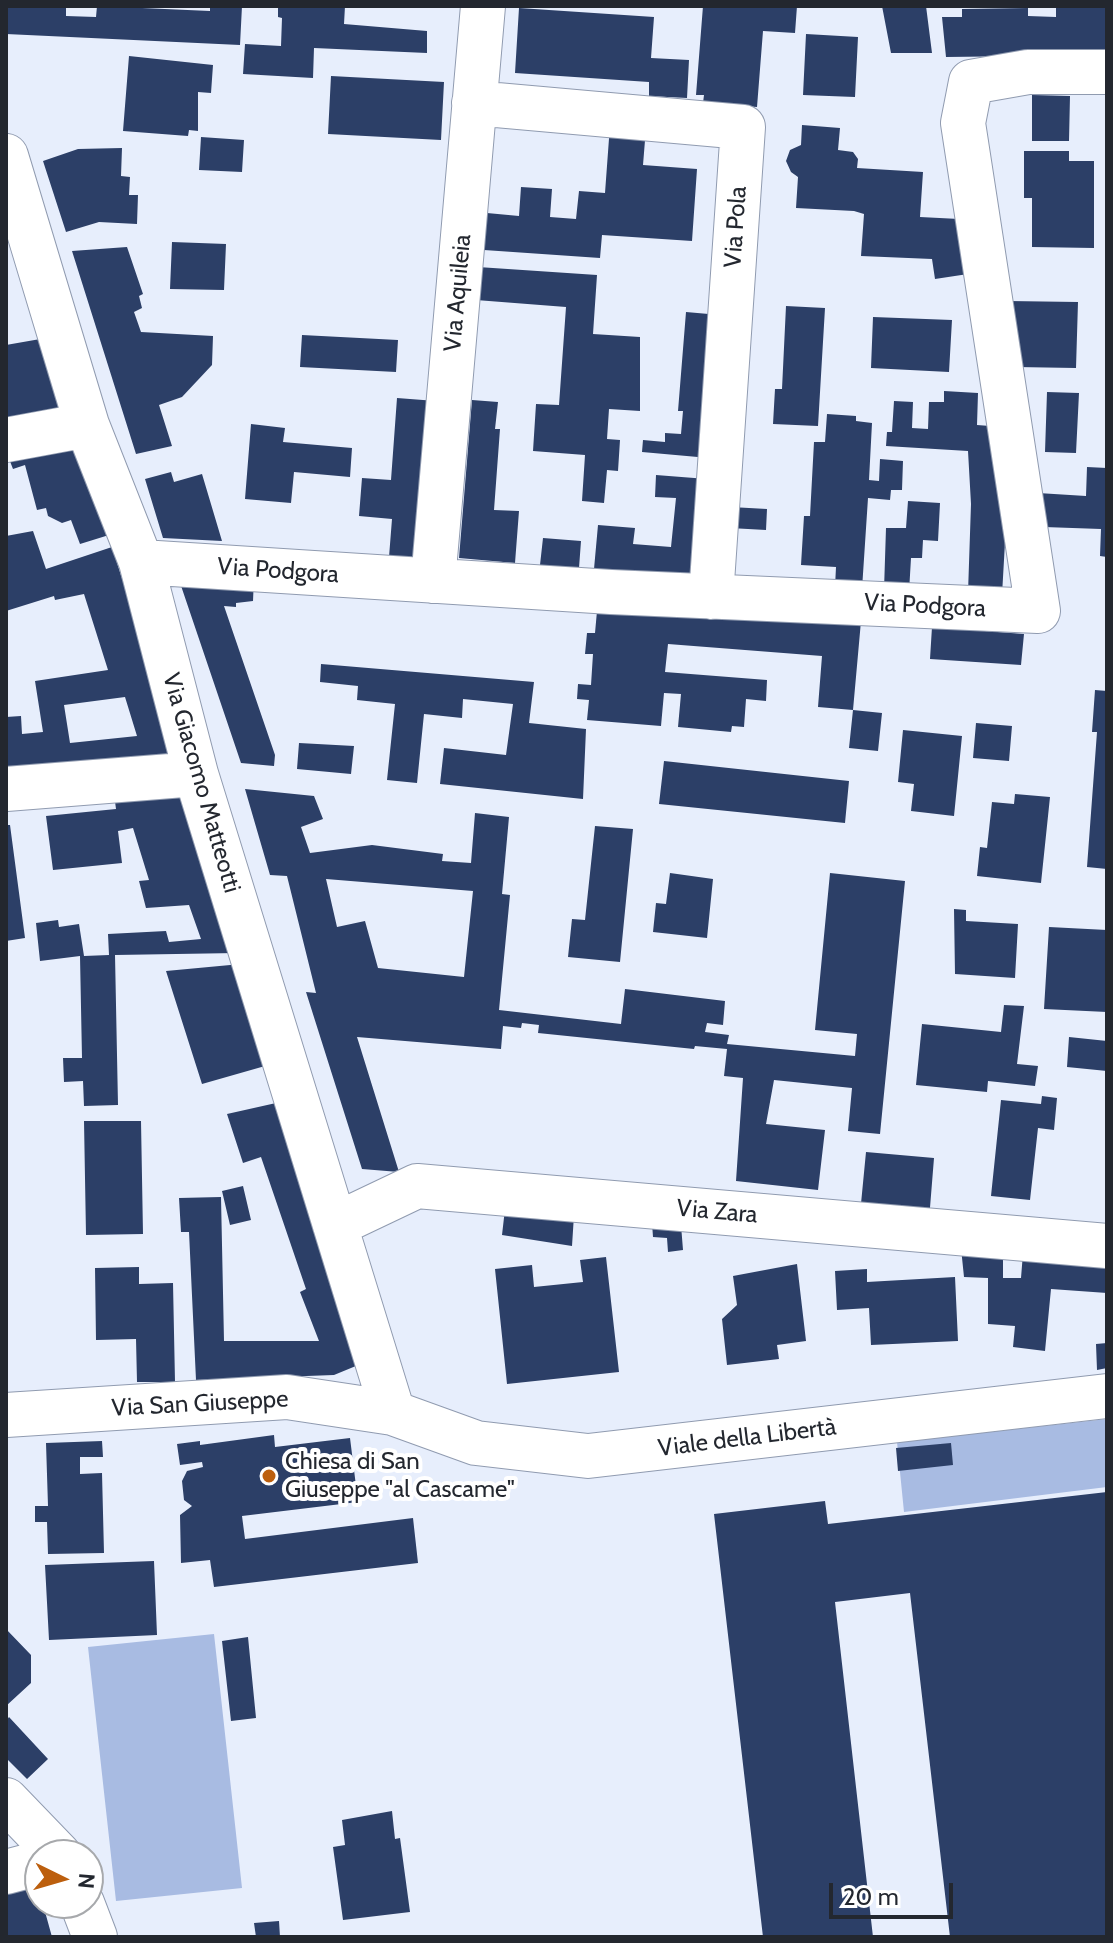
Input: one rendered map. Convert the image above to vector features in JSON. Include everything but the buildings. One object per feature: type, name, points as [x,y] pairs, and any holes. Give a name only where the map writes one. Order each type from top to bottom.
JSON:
[{"type":"street","name":"Via Aquileia","points":[[433,581],[483,6]]},
{"type":"street","name":"Via Podgora","points":[[141,562],[711,597],[1038,611],[963,123],[971,82],[1028,72],[1107,72]]},
{"type":"street","name":"Via Pola","points":[[474,103],[743,127],[711,597]]},
{"type":"street","name":"Via Giacomo Matteotti","points":[[6,156],[87,425],[141,562],[196,774],[393,1413]]},
{"type":"street","points":[[6,440],[87,425]]},
{"type":"street","points":[[6,789],[196,774]]},
{"type":"street","name":"Via Zara","points":[[335,1225],[417,1186],[1107,1246]]},
{"type":"street","name":"Viale della Libertà","points":[[393,1413],[476,1443],[588,1456],[1107,1396]]},
{"type":"street","name":"Via San Giuseppe","points":[[6,1415],[287,1397],[393,1413]]},
{"type":"street","points":[[6,1800],[44,1839]]},
{"type":"shaded area","points":[[1107,1419],[1107,1487],[904,1512],[897,1442]]},
{"type":"shaded area","points":[[214,1634],[242,1888],[116,1901],[88,1647]]},
{"type":"place","name":"Chiesa di San Giuseppe \"al Cascame\"","points":[[269,1476]]}]
